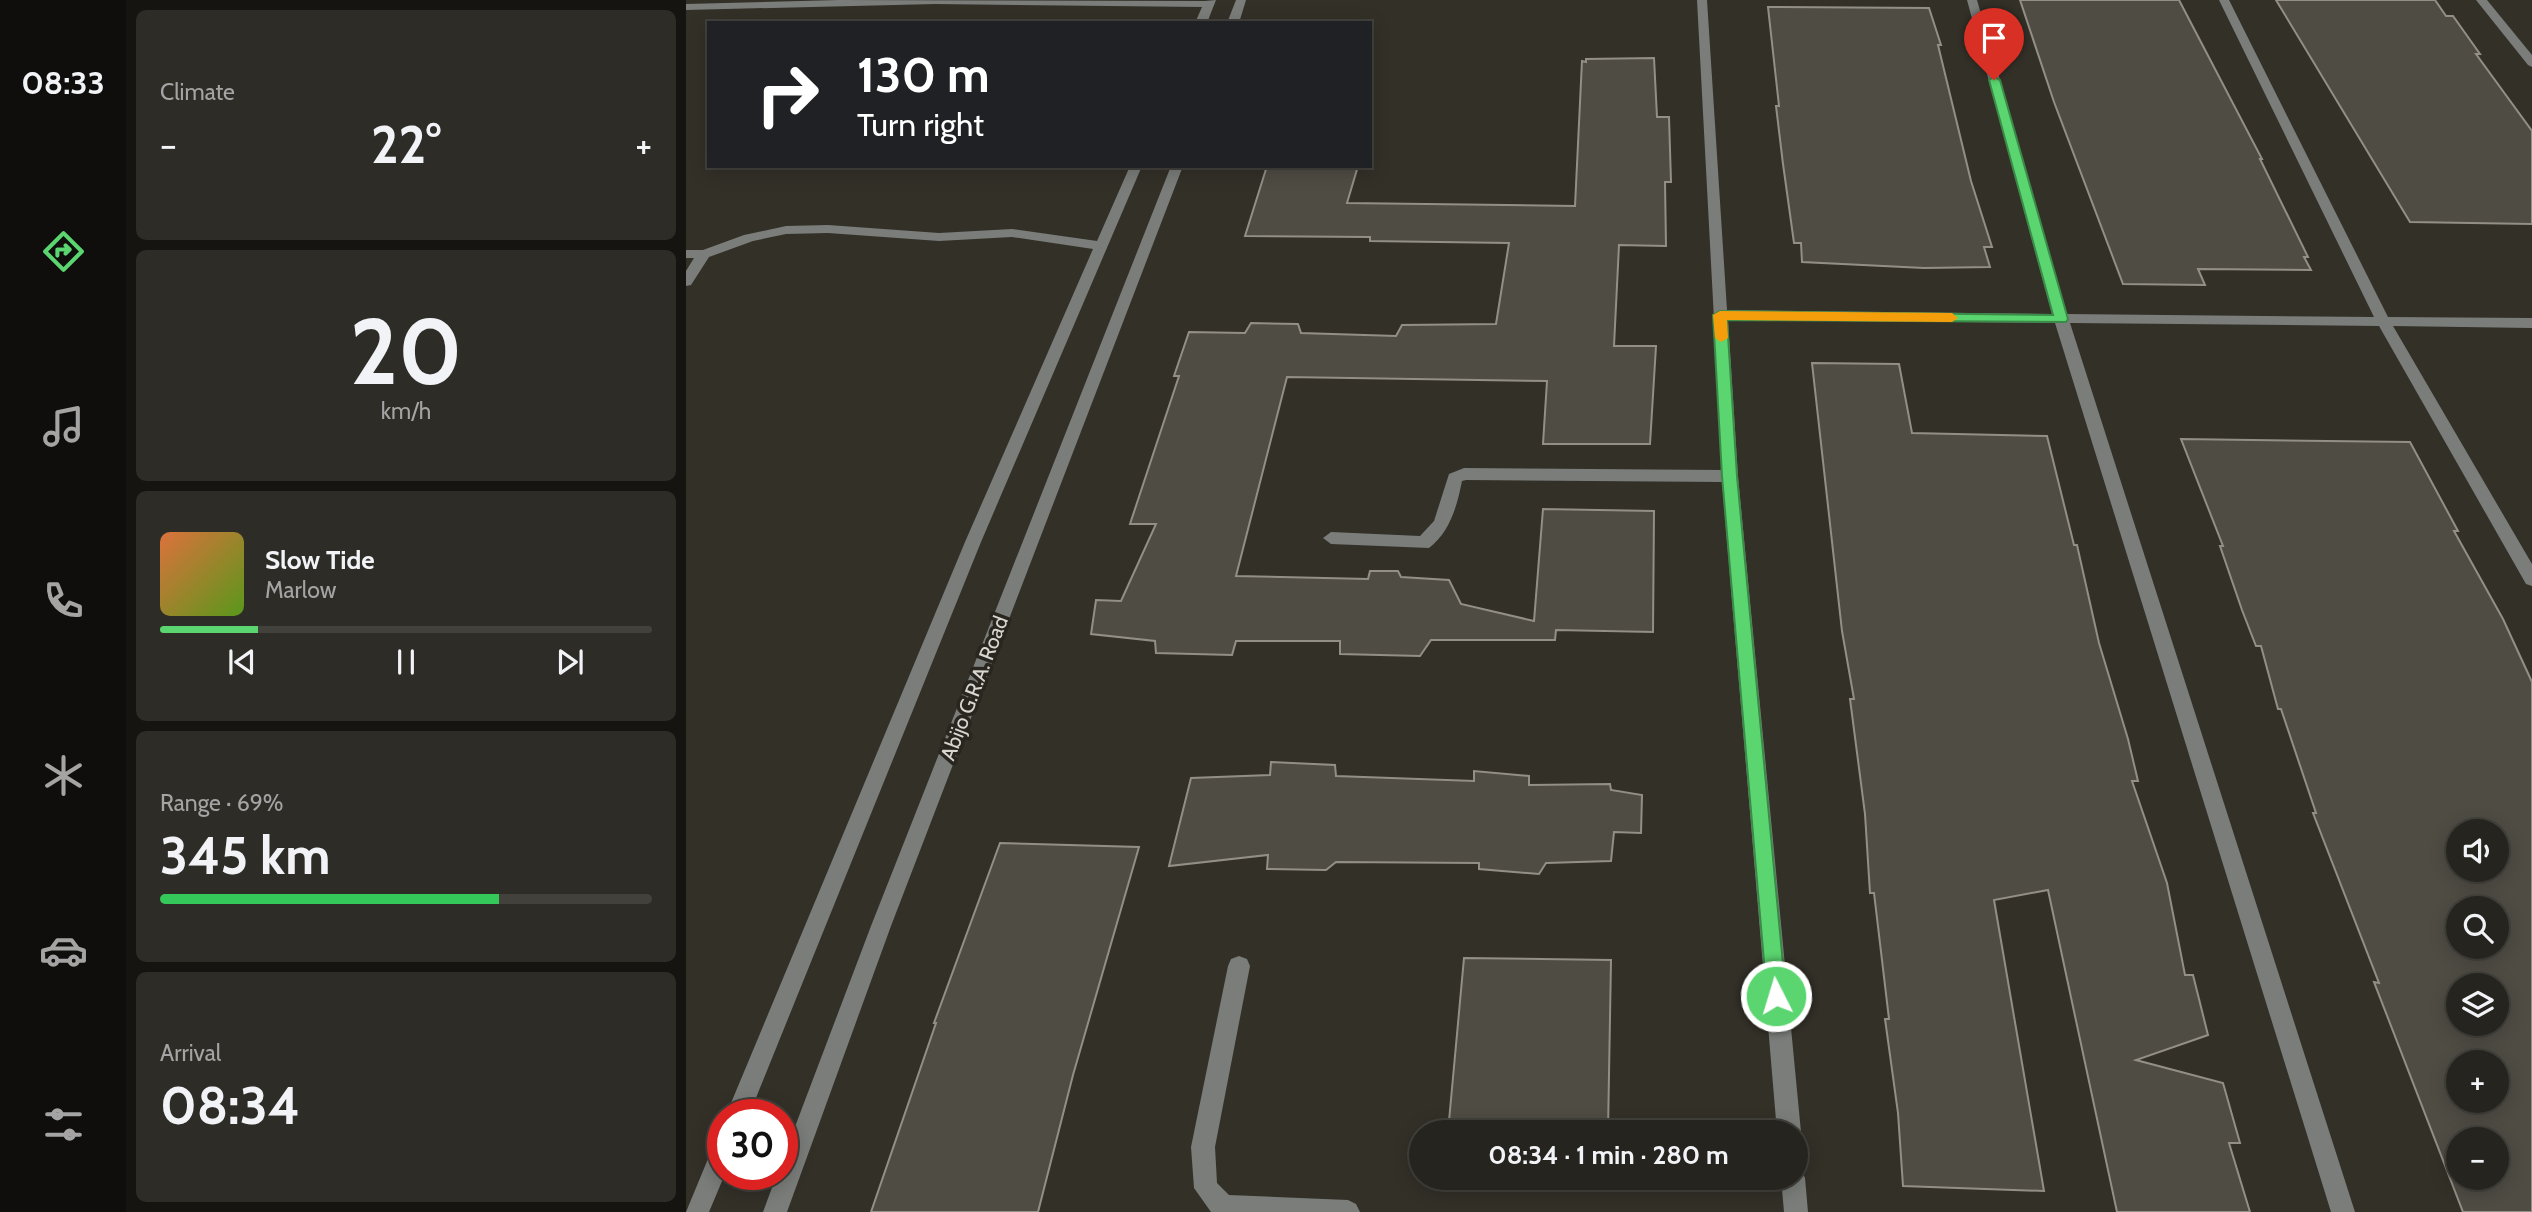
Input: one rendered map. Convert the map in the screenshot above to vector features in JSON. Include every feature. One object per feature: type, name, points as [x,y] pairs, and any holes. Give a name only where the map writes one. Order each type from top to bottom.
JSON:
[{"type":"street","points":[[686,7],[935,0],[1210,2],[1202,21]]},
{"type":"street","points":[[1234,21],[1241,0]]},
{"type":"street","points":[[1702,0],[1730,476],[1788,1120]]},
{"type":"street","points":[[1972,0],[2061,319],[2343,1212]]},
{"type":"street","points":[[2224,0],[2383,321],[2532,579]]},
{"type":"street","points":[[2481,0],[2532,64]]},
{"type":"street","points":[[744,1099],[973,542],[1135,168]]},
{"type":"street","name":"Abijo G.R.A. Road","points":[[775,1212],[881,926],[1176,168]]},
{"type":"street","points":[[686,254],[704,254],[749,238],[786,230],[828,229],[939,237],[1012,233],[1100,246]]},
{"type":"street","points":[[686,282],[704,254]]},
{"type":"street","points":[[1720,315],[2532,323]]},
{"type":"street","points":[[1331,538],[1423,543],[1434,537],[1455,478],[1464,474],[1730,476]]},
{"type":"street","points":[[1238,966],[1203,1147],[1206,1188],[1223,1207],[1348,1212]]},
{"type":"street","points":[[697,1212],[707,1188]]},
{"type":"street","points":[[1794,1190],[1796,1212]]},
{"type":"building","points":[[2020,0],[2179,0],[2262,159],[2308,257],[2304,257],[2311,270],[2198,269],[2205,285],[2123,284],[2054,102]]},
{"type":"building","points":[[2276,0],[2435,0],[2446,16],[2453,16],[2480,54],[2476,54],[2532,131],[2532,224],[2410,222]]},
{"type":"building","points":[[1768,7],[1929,8],[1941,45],[1938,45],[1971,181],[1992,247],[1984,247],[1990,267],[1924,268],[1802,262],[1801,243],[1794,243],[1783,164]]},
{"type":"building","points":[[1654,58],[1657,117],[1669,117],[1671,182],[1665,182],[1666,246],[1619,245],[1614,346],[1656,346],[1650,444],[1543,444],[1547,381],[1287,377],[1236,576],[1368,579],[1370,571],[1398,571],[1401,577],[1449,580],[1461,604],[1534,621],[1543,509],[1654,511],[1653,632],[1556,630],[1555,640],[1431,640],[1420,656],[1340,654],[1340,641],[1236,641],[1232,655],[1156,653],[1155,641],[1091,634],[1096,600],[1121,601],[1156,524],[1130,524],[1179,376],[1174,376],[1189,332],[1245,333],[1251,323],[1298,324],[1301,333],[1396,336],[1402,325],[1496,324],[1509,243],[1370,241],[1370,237],[1245,236],[1266,168],[1357,168],[1347,203],[1575,206],[1582,61],[1586,62],[1586,59]]},
{"type":"building","points":[[1812,363],[1899,364],[1912,433],[2047,436],[2074,545],[2077,545],[2099,643],[2128,739],[2138,781],[2132,781],[2167,883],[2185,975],[2193,975],[2208,1035],[2136,1060],[2223,1083],[2240,1143],[2229,1143],[2250,1212],[2117,1212],[2048,890],[1994,900],[2044,1191],[1903,1186],[1898,1113],[1885,1019],[1889,1019],[1874,893],[1870,893],[1865,814],[1850,699],[1854,699],[1842,631]]},
{"type":"building","points":[[2181,439],[2410,442],[2458,531],[2454,531],[2503,619],[2532,682],[2532,1212],[2463,1212],[2454,1190],[2509,1190],[2509,1127],[2446,1127],[2446,1168],[2374,982],[2379,983],[2313,813],[2316,813],[2281,709],[2278,709],[2261,646],[2256,646],[2220,546],[2223,546]]},
{"type":"building","points":[[1271,762],[1335,765],[1336,776],[1474,781],[1474,771],[1529,776],[1529,785],[1610,784],[1611,790],[1642,795],[1641,833],[1614,832],[1611,861],[1546,863],[1539,874],[1479,869],[1479,863],[1336,862],[1326,870],[1267,869],[1268,855],[1169,866],[1191,778],[1270,775]]},
{"type":"building","points":[[1000,843],[1139,847],[1073,1075],[1038,1212],[871,1212],[934,1023]]},
{"type":"building","points":[[1464,958],[1611,960],[1608,1120],[1449,1120]]},
{"type":"slow traffic","points":[[1721,338],[1720,315],[1952,318]]},
{"type":"route","points":[[1776,996],[1730,476],[1720,315],[2061,319],[1994,80]]}]
